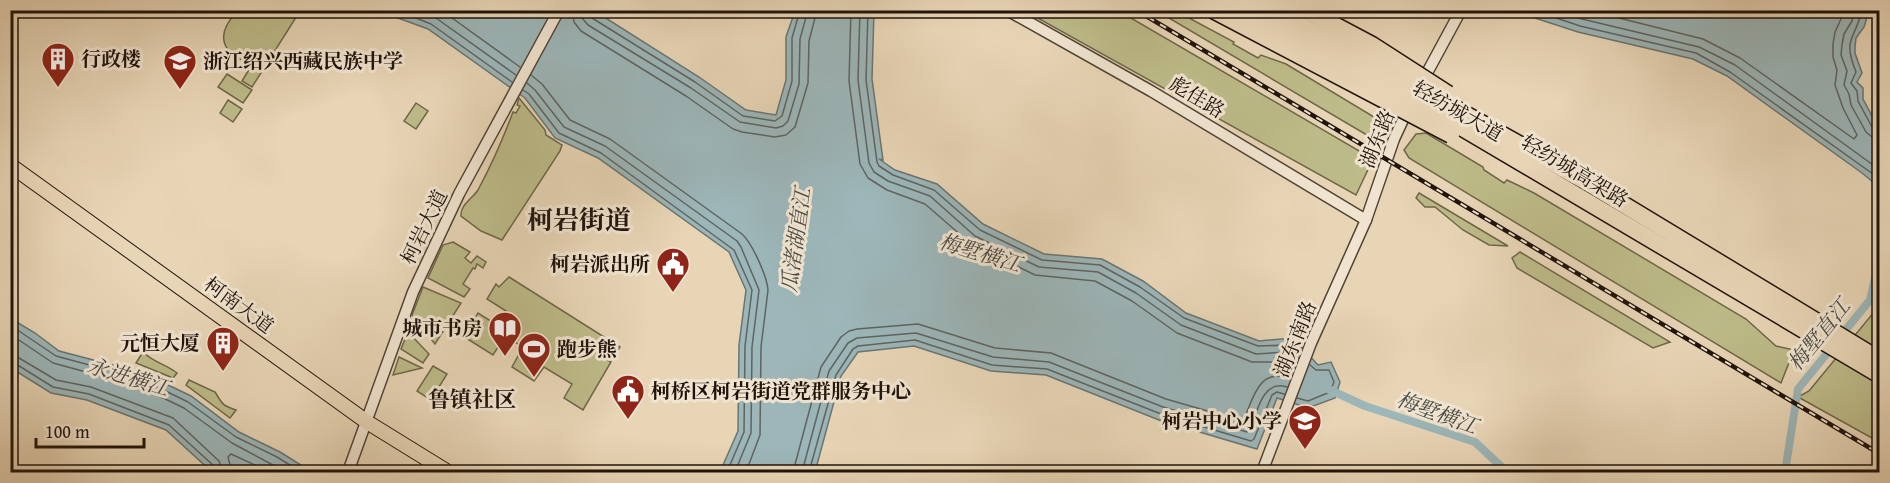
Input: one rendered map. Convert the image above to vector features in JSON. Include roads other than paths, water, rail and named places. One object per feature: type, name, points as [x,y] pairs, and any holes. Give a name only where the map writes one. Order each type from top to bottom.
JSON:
[{"type":"highway","points":[[1213,10],[1623,224]]},
{"type":"highway","name":"轻纺城高架路","points":[[1245,10],[1461,127],[1880,375]]},
{"type":"highway","name":"轻纺城高架路","points":[[1272,10],[1363,57],[1583,180],[1880,360]]},
{"type":"highway","points":[[1306,10],[1372,45],[1583,180]]},
{"type":"main road","name":"轻纺城大道","points":[[1232,10],[1410,105],[1880,380]]},
{"type":"main road","name":"轻纺城大道","points":[[1289,10],[1372,53],[1669,225],[1810,314],[1880,355]]},
{"type":"main road","name":"柯南大道","points":[[10,165],[367,422],[448,472]]},
{"type":"street","name":"柯岩大道","points":[[348,472],[413,292],[459,194],[559,10]]},
{"type":"street","name":"彪佳路","points":[[1007,10],[1151,91],[1366,220]]},
{"type":"street","name":"湖东路","points":[[1366,220],[1394,139],[1461,10]]},
{"type":"street","name":"湖东南路","points":[[1262,472],[1311,343],[1366,220]]},
{"type":"water","name":"瓜渚湖直江","points":[[379,11],[587,11],[601,15],[699,77],[746,110],[776,115],[786,80],[786,37],[795,11],[874,11],[872,79],[883,160],[879,159],[895,170],[937,184],[983,224],[1044,254],[1102,259],[1143,281],[1186,313],[1259,341],[1293,338],[1318,365],[1331,362],[1340,382],[1335,398],[1308,408],[1277,398],[1257,449],[1159,420],[1046,375],[991,371],[914,346],[858,352],[841,376],[815,472],[724,472],[723,465],[738,431],[739,345],[746,290],[729,252],[598,158],[555,138],[525,98],[428,29]]},
{"type":"water","points":[[1513,11],[1869,11],[1864,27],[1856,38],[1855,53],[1862,73],[1857,82],[1863,88],[1863,99],[1879,129],[1879,187],[1727,76],[1693,59],[1578,32]]},
{"type":"water","name":"永进横江","points":[[10,318],[59,351],[143,373],[191,396],[239,432],[280,452],[312,472],[212,472],[166,430],[87,400],[51,393],[11,368]]},
{"type":"waterway","name":"梅墅直江","points":[[1840,337],[1870,300],[1880,257]]},
{"type":"waterway","name":"梅墅直江","points":[[1785,472],[1798,389],[1833,346]]},
{"type":"waterway","name":"梅墅横江","points":[[1328,389],[1365,406],[1475,442],[1507,472]]},
{"type":"railway","points":[[1136,10],[1880,454]]},
{"type":"place","name":"行政楼","points":[[58,88]]},
{"type":"place","name":"浙江绍兴西藏民族中学","points":[[180,90]]},
{"type":"place","name":"柯岩派出所","points":[[673,293]]},
{"type":"place","name":"城市书房","points":[[505,357]]},
{"type":"place","name":"元恒大厦","points":[[223,372]]},
{"type":"place","name":"跑步熊","points":[[534,378]]},
{"type":"place","name":"柯桥区柯岩街道党群服务中心","points":[[628,420]]},
{"type":"place","name":"柯岩中心小学","points":[[1305,450]]},
{"type":"district","name":"柯岩街道","points":[[579,220]]},
{"type":"district","name":"鲁镇社区","points":[[472,399]]}]
